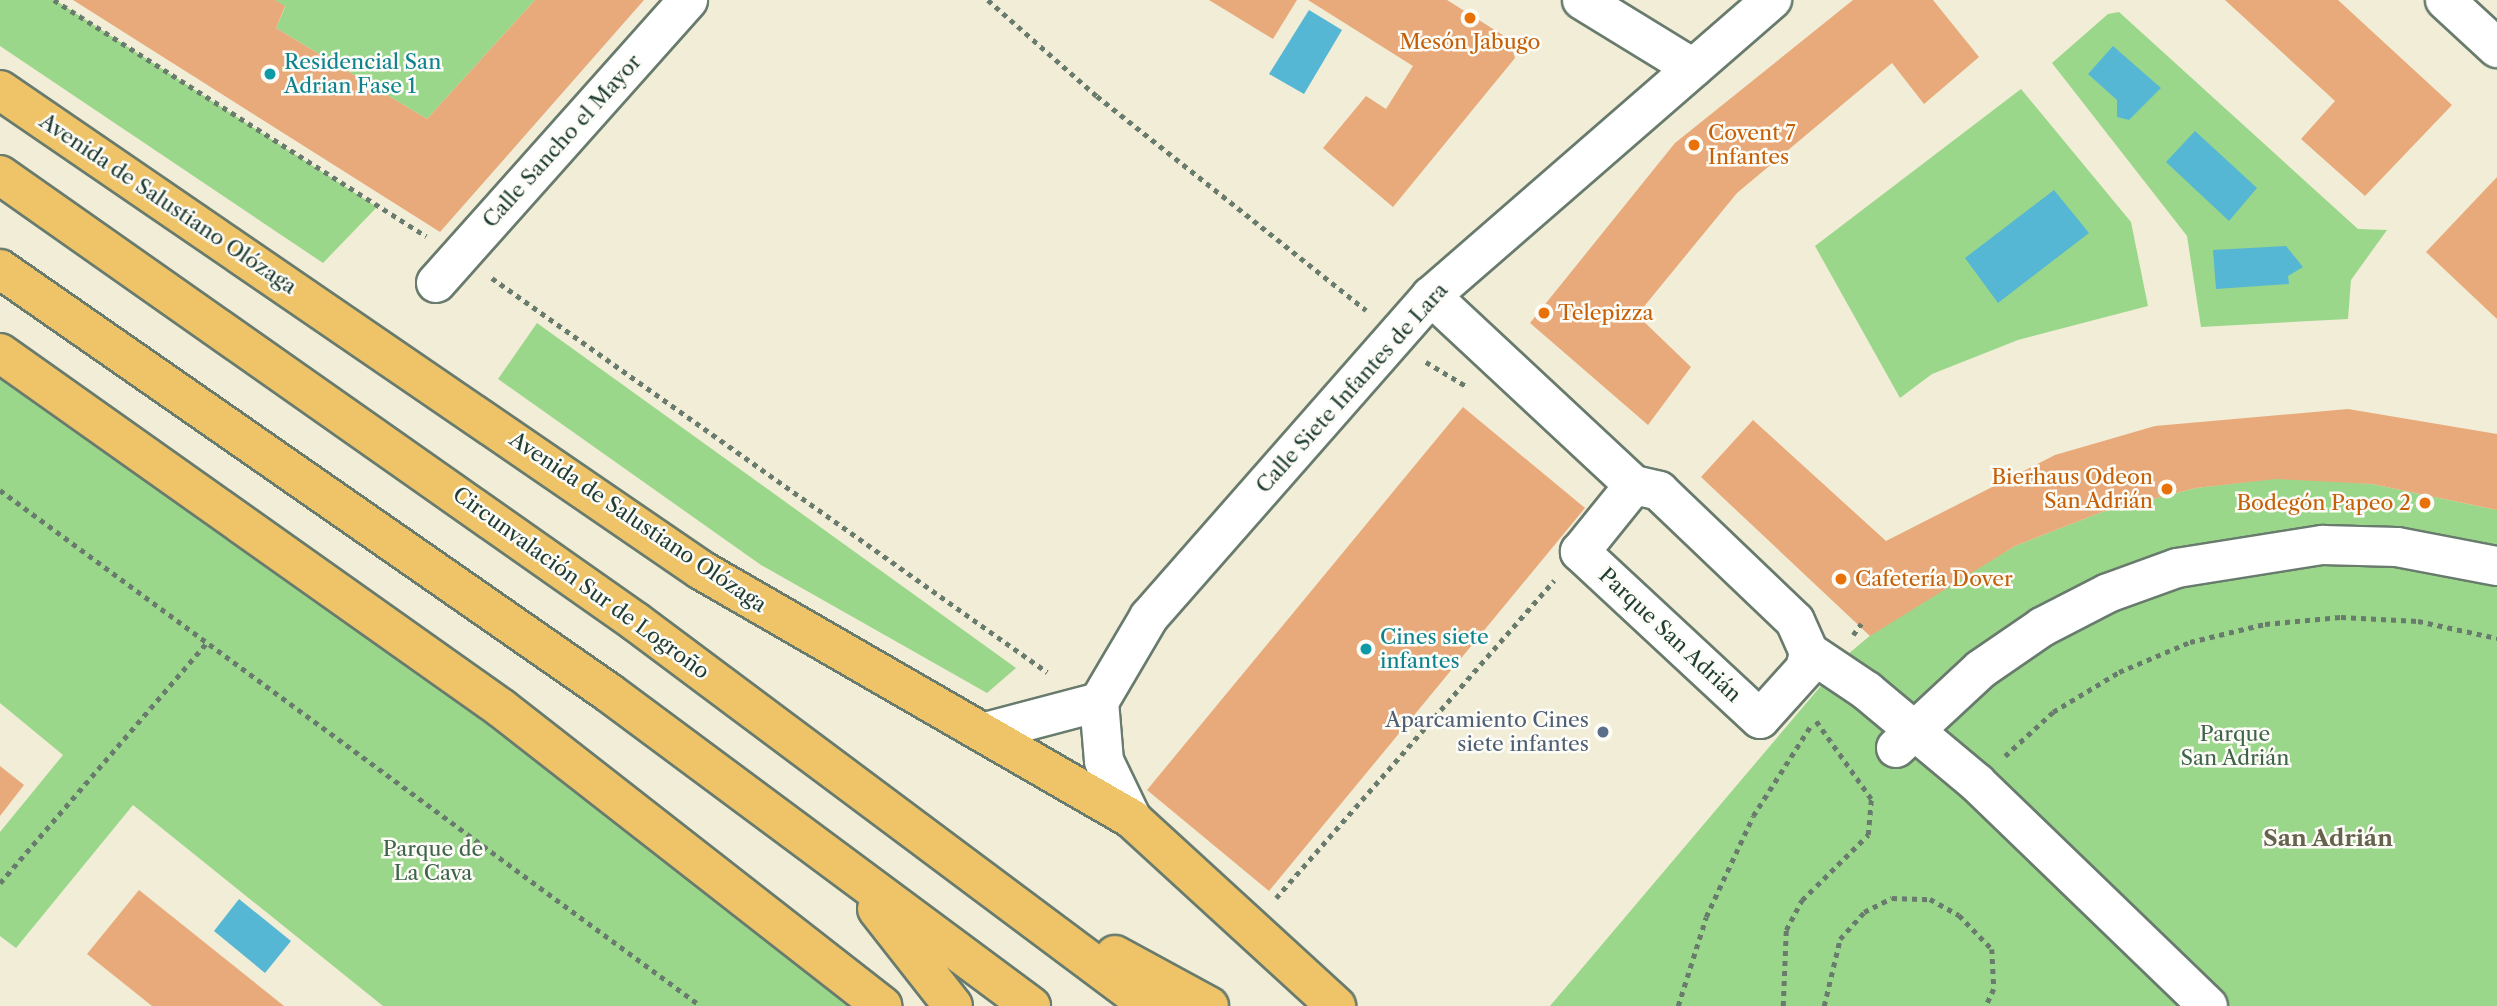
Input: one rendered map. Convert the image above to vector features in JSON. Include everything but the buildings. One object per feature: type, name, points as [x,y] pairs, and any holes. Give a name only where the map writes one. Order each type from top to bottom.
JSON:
[{"type":"main road","name":"Avenida de Salustiano Olózaga","points":[[0,90],[701,570],[989,731],[1132,819],[1336,1006]]},
{"type":"main road","name":"Circunvalación Sur de Logroño","points":[[0,175],[244,341],[1021,904],[1150,1006]]},
{"type":"main road","points":[[0,269],[597,684],[1031,1006]]},
{"type":"main road","points":[[0,353],[501,708],[883,1006]]},
{"type":"main road","points":[[848,871],[953,1006]]},
{"type":"main road","points":[[1021,904],[1209,1006]]},
{"type":"street","name":"Calle Sancho el Mayor","points":[[436,283],[688,0]]},
{"type":"street","points":[[1582,0],[1693,68]]},
{"type":"street","name":"Calle Siete Infantes de Lara","points":[[1098,702],[1149,617],[1431,296],[1772,0]]},
{"type":"street","points":[[2445,0],[2497,48]]},
{"type":"street","points":[[1431,296],[1634,485],[1659,491],[1795,621],[1820,659],[1904,738],[1977,783],[2208,1006]]},
{"type":"street","name":"Parque San Adrián","points":[[1634,485],[1580,552],[1760,719],[1820,659]]},
{"type":"street","points":[[1904,738],[2042,627],[2177,568],[2323,545],[2397,547],[2497,566]]},
{"type":"street","points":[[989,731],[1098,702],[1104,761],[1132,819]]},
{"type":"path","points":[[54,0],[461,255],[1031,663],[1098,702]]},
{"type":"path","points":[[0,490],[701,1006]]},
{"type":"path","points":[[1250,928],[1580,552]]},
{"type":"path","points":[[1977,783],[2053,712],[2119,672],[2190,642],[2265,624],[2341,617],[2418,621],[2497,638]]},
{"type":"path","points":[[0,883],[207,642]]},
{"type":"path","points":[[1678,1006],[1706,917],[1753,816],[1815,720],[1820,659]]},
{"type":"path","points":[[1783,1006],[1786,930],[1802,900],[1868,835],[1871,799],[1815,720]]},
{"type":"path","points":[[1824,1006],[1840,939],[1864,912],[1892,898],[1930,898],[1959,915],[1992,950],[1994,989],[1986,1006]]},
{"type":"green space","points":[[0,0],[55,0],[377,207],[323,263],[0,46]]},
{"type":"green space","points":[[275,0],[535,0],[427,119],[276,28],[285,7]]},
{"type":"green space","points":[[2119,12],[2358,229],[2387,230],[2351,280],[2348,319],[2201,327],[2187,236],[2052,63],[2108,14]]},
{"type":"green space","points":[[2021,89],[2131,222],[2148,306],[2018,340],[1932,374],[1900,398],[1815,246]]},
{"type":"green space","points":[[537,323],[1016,668],[987,693],[761,565],[498,379]]},
{"type":"green space","name":"Parque de La Cava","points":[[0,379],[247,545],[867,1006],[383,1006],[133,805],[16,948],[0,936],[0,832],[63,755],[0,703]]},
{"type":"green space","name":"Parque San Adrián","points":[[2288,477],[2372,484],[2497,510],[2497,1006],[1550,1006],[1847,655],[1885,623],[2015,546],[2102,512],[2196,488]]},
{"type":"water","points":[[1309,10],[1342,30],[1304,94],[1269,74]]},
{"type":"water","points":[[2113,46],[2161,88],[2129,120],[2117,117],[2117,100],[2088,74]]},
{"type":"water","points":[[2195,131],[2257,188],[2229,221],[2166,162]]},
{"type":"water","points":[[2054,190],[2089,233],[1998,303],[1965,258]]},
{"type":"water","points":[[2286,246],[2303,267],[2288,276],[2289,284],[2216,289],[2213,250]]},
{"type":"water","points":[[239,899],[291,941],[265,973],[214,931]]},
{"type":"place","name":"Mesón Jabugo","points":[[1470,18]]},
{"type":"place","name":"Residencial San Adrian Fase 1","points":[[270,74]]},
{"type":"place","name":"Covent 7 Infantes","points":[[1694,145]]},
{"type":"place","name":"Telepizza","points":[[1544,313]]},
{"type":"place","name":"Bierhaus Odeon San Adrián","points":[[2167,489]]},
{"type":"place","name":"Bodegón Papeo 2","points":[[2425,503]]},
{"type":"place","name":"Cafetería Dover","points":[[1841,579]]},
{"type":"place","name":"Cines siete infantes","points":[[1366,649]]},
{"type":"place","name":"Aparcamiento Cines siete infantes","points":[[1603,732]]},
{"type":"district","name":"San Adrián","points":[[2328,838]]}]
